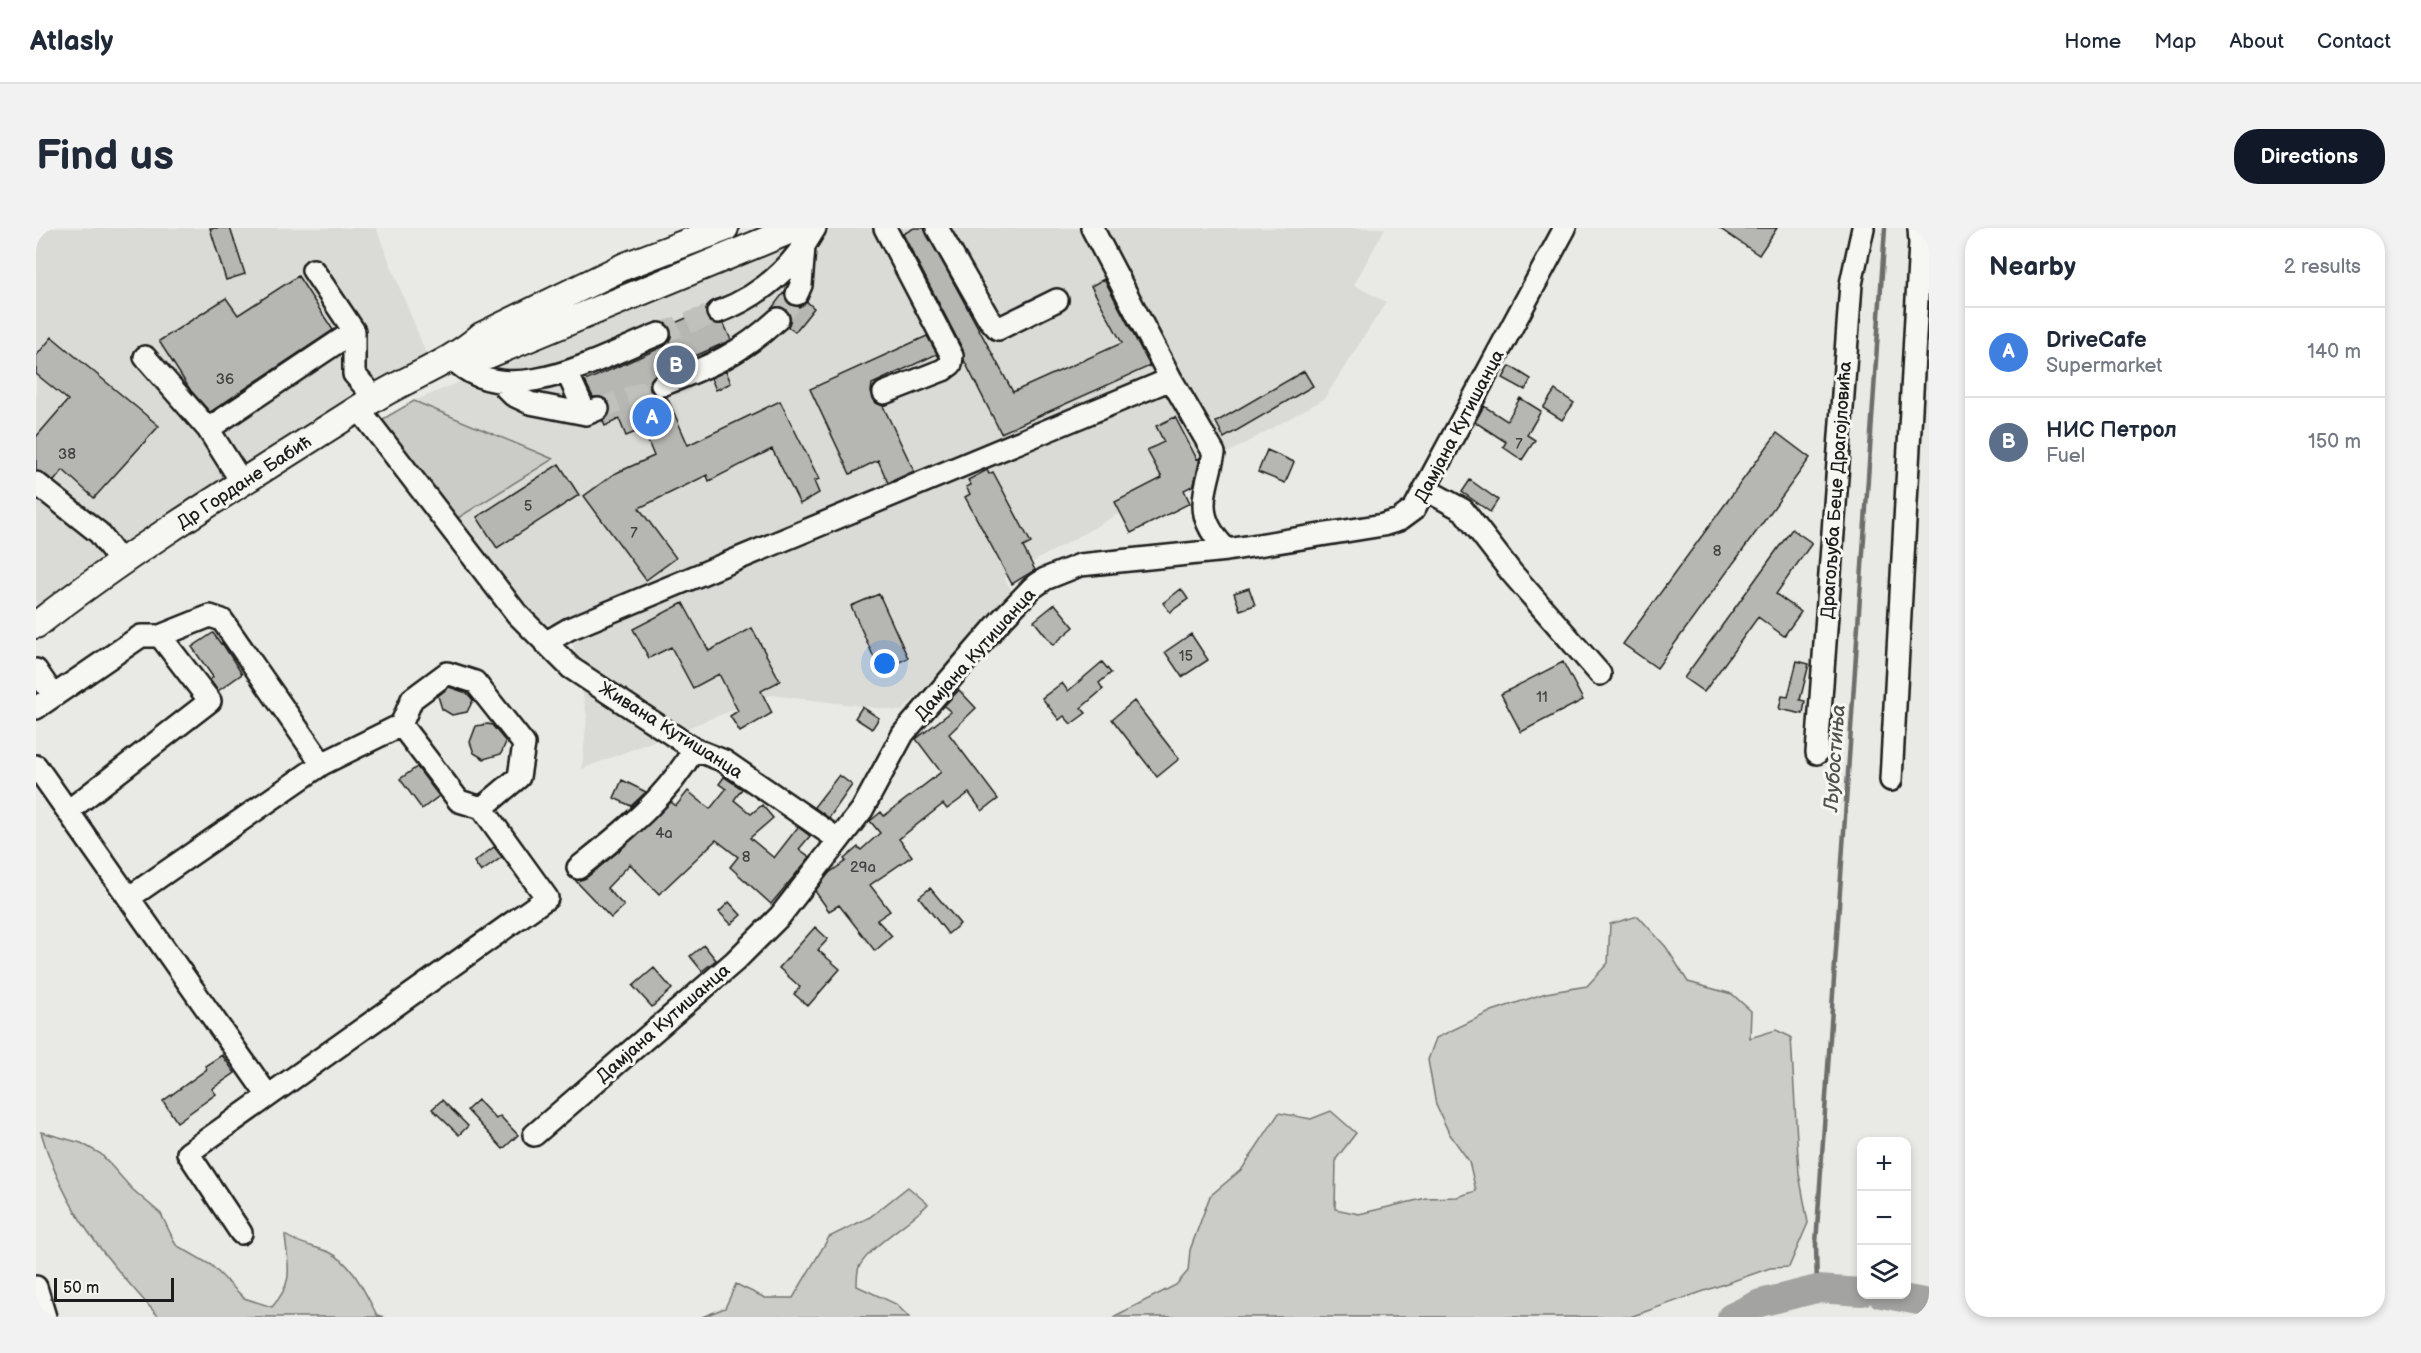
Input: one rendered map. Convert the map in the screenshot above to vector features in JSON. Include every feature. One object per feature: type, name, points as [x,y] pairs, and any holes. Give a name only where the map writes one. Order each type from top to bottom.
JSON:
[{"type":"main road","name":"Др Гордане Бабић","points":[[36,625],[120,561],[367,404],[456,356],[481,336],[625,266],[725,228]]},
{"type":"main road","name":"Др Гордане Бабић","points":[[456,356],[488,355],[800,238]]},
{"type":"street","points":[[718,312],[765,288],[800,238],[815,228]]},
{"type":"street","points":[[884,393],[943,370],[951,364],[952,356],[885,228]]},
{"type":"street","points":[[937,228],[989,319],[998,329],[1057,300]]},
{"type":"street","points":[[1092,228],[1171,379],[1214,453],[1202,510],[1211,534],[1227,550]]},
{"type":"street","name":"Дамјана Кутишанца","points":[[534,1135],[735,961],[780,916],[862,810],[903,734],[1002,619],[1032,588],[1045,579],[1080,566],[1227,550],[1383,525],[1399,520],[1413,509],[1565,228]]},
{"type":"street","name":"Драгољуба Беце Драгојловића","points":[[1817,753],[1851,284],[1863,228]]},
{"type":"street","points":[[1891,780],[1920,255],[1919,228]]},
{"type":"street","points":[[796,294],[801,285],[800,238]]},
{"type":"street","points":[[208,429],[354,331],[313,270]]},
{"type":"street","points":[[662,385],[727,359],[757,339],[778,319]]},
{"type":"street","name":"Живана Кутишанца","points":[[354,331],[354,374],[367,404],[517,614],[571,668],[694,749],[724,761],[839,840]]},
{"type":"street","points":[[501,383],[520,382],[567,372],[659,334]]},
{"type":"street","points":[[456,356],[462,368],[501,383],[513,395],[530,403],[592,412],[567,372]]},
{"type":"street","points":[[145,357],[208,429],[243,484]]},
{"type":"street","points":[[545,643],[569,629],[1171,379]]},
{"type":"street","points":[[36,483],[99,533],[120,561]]},
{"type":"street","points":[[1425,489],[1463,510],[1511,572],[1600,674]]},
{"type":"street","points":[[36,708],[141,636],[160,636],[210,616],[222,620],[322,764]]},
{"type":"street","points":[[68,811],[210,701],[160,636]]},
{"type":"street","points":[[36,670],[54,695]]},
{"type":"street","points":[[130,897],[322,764],[400,725],[412,699],[447,673],[475,682],[524,744],[519,777],[482,808]]},
{"type":"street","points":[[241,1233],[188,1153],[548,898],[482,808],[459,801],[400,725]]},
{"type":"street","points":[[578,868],[635,824],[672,783],[694,749]]},
{"type":"street","points":[[36,766],[268,1096]]},
{"type":"street","points":[[36,1287],[45,1317]]},
{"type":"shaded area","points":[[36,228],[376,228],[427,356],[375,398],[36,625]]},
{"type":"shaded area","points":[[829,228],[1385,228],[1354,285],[1386,302],[1324,399],[1004,578],[1015,596],[902,711],[771,695],[582,769],[587,716],[573,643],[674,576],[567,623],[547,624],[525,617],[453,521],[552,459],[414,401]]},
{"type":"shaded area","points":[[414,401],[553,459],[453,521],[380,424],[383,419]]},
{"type":"shaded area","points":[[1638,916],[1666,947],[1688,982],[1732,994],[1751,1011],[1750,1038],[1776,1030],[1791,1037],[1799,1174],[1808,1223],[1789,1267],[1770,1268],[1630,1317],[1113,1317],[1176,1285],[1188,1271],[1190,1250],[1210,1196],[1242,1169],[1279,1113],[1311,1119],[1331,1111],[1356,1133],[1336,1159],[1335,1209],[1359,1214],[1426,1198],[1457,1197],[1476,1191],[1469,1161],[1449,1133],[1436,1105],[1428,1060],[1436,1038],[1492,1011],[1546,993],[1587,986],[1608,963],[1610,924]]},
{"type":"shaded area","points":[[41,1132],[81,1143],[101,1154],[132,1189],[161,1214],[176,1245],[211,1265],[244,1298],[272,1307],[279,1298],[284,1290],[288,1273],[285,1235],[329,1252],[345,1263],[358,1279],[377,1315],[384,1317],[159,1317],[88,1232],[62,1186]]},
{"type":"shaded area","points":[[908,1187],[928,1204],[865,1259],[858,1269],[857,1286],[896,1304],[909,1317],[702,1317],[725,1308],[736,1284],[765,1298],[793,1298],[829,1237],[870,1217]]},
{"type":"building","points":[[210,228],[230,228],[245,274],[226,280]]},
{"type":"building","points":[[914,228],[924,228],[1013,392],[1122,343],[1091,286],[1104,279],[1150,366],[1001,433],[964,360],[963,350],[903,234]]},
{"type":"building","points":[[1719,228],[1777,228],[1759,255]]},
{"type":"building","points":[[298,276],[333,330],[210,412],[191,391],[159,341],[226,298],[238,315]]},
{"type":"building","points":[[785,291],[786,301],[791,305],[799,307],[807,302],[814,308],[795,332],[788,327],[791,317],[787,310],[782,307],[772,308]]},
{"type":"building","points":[[705,310],[711,322],[724,324],[731,340],[657,373],[650,383],[650,390],[660,397],[667,397],[688,445],[780,401],[819,479],[814,481],[819,493],[800,504],[772,449],[709,481],[707,475],[639,508],[676,558],[646,580],[584,496],[614,474],[654,456],[643,429],[626,436],[619,419],[605,426],[603,421],[610,411],[609,404],[600,397],[593,397],[585,381],[665,346],[672,336],[668,326]]},
{"type":"building","points":[[927,336],[937,354],[872,384],[871,392],[876,403],[883,406],[914,471],[888,483],[878,460],[850,474],[810,389]]},
{"type":"building","points":[[52,337],[159,426],[94,498],[63,470],[54,481],[36,471],[36,437],[68,400],[36,374],[36,356]]},
{"type":"building","points":[[1510,366],[1531,379],[1525,390],[1503,378]]},
{"type":"building","points":[[726,371],[731,383],[716,390],[711,378]]},
{"type":"building","points":[[1304,371],[1313,386],[1224,438],[1216,422]]},
{"type":"building","points":[[1555,390],[1574,403],[1562,420],[1543,408]]},
{"type":"building","points":[[1520,398],[1541,411],[1527,435],[1535,440],[1522,460],[1503,447],[1506,442],[1475,422],[1484,406],[1507,421]]},
{"type":"building","points":[[1175,417],[1197,459],[1200,458],[1194,485],[1184,490],[1190,503],[1131,533],[1115,502],[1162,478],[1147,450],[1164,442],[1156,426]]},
{"type":"building","points":[[1777,433],[1810,458],[1657,668],[1623,644]]},
{"type":"building","points":[[1267,450],[1294,462],[1285,483],[1258,472]]},
{"type":"building","points":[[559,464],[579,495],[497,548],[477,517]]},
{"type":"building","points":[[987,470],[989,474],[993,472],[1031,543],[1023,547],[1035,570],[1012,584],[965,497],[970,494],[966,487],[971,485],[968,480]]},
{"type":"building","points":[[1470,480],[1498,500],[1490,512],[1462,492]]},
{"type":"building","points":[[1792,529],[1812,543],[1776,594],[1801,612],[1784,636],[1758,617],[1704,692],[1684,678]]},
{"type":"building","points":[[1249,588],[1255,605],[1240,610],[1234,593]]},
{"type":"building","points":[[1181,589],[1188,599],[1170,612],[1163,603]]},
{"type":"building","points":[[879,594],[908,658],[880,671],[851,606]]},
{"type":"building","points":[[683,603],[709,651],[752,628],[780,681],[761,691],[772,713],[740,732],[730,716],[738,711],[719,674],[693,688],[671,647],[649,658],[633,629]]},
{"type":"building","points":[[1055,604],[1074,627],[1053,645],[1034,621]]},
{"type":"building","points":[[213,633],[242,674],[218,691],[210,680],[213,677],[192,647]]},
{"type":"building","points":[[1191,634],[1208,660],[1182,677],[1165,652]]},
{"type":"building","points":[[1797,661],[1809,664],[1800,700],[1805,701],[1803,714],[1779,709],[1782,696],[1788,697]]},
{"type":"building","points":[[1102,662],[1111,673],[1099,683],[1103,689],[1081,708],[1086,713],[1071,724],[1064,716],[1059,720],[1042,698],[1062,683],[1068,691]]},
{"type":"building","points":[[1563,662],[1583,700],[1521,732],[1501,694]]},
{"type":"building","points":[[449,687],[467,693],[473,700],[467,712],[452,715],[442,709],[438,696]]},
{"type":"building","points":[[959,690],[976,708],[949,734],[998,799],[982,811],[969,793],[947,809],[943,804],[899,839],[912,856],[870,885],[890,911],[877,920],[892,936],[875,951],[839,905],[829,911],[815,891],[829,873],[846,861],[844,859],[858,847],[861,850],[880,833],[870,821],[881,812],[884,816],[941,772],[916,739],[951,712],[944,706]]},
{"type":"building","points":[[1134,701],[1179,759],[1157,777],[1112,719]]},
{"type":"building","points":[[862,707],[879,718],[872,729],[855,718]]},
{"type":"building","points":[[492,725],[506,742],[501,754],[484,759],[474,753],[470,742],[476,726]]},
{"type":"building","points":[[417,767],[439,796],[422,809],[400,779]]},
{"type":"building","points":[[839,775],[852,785],[829,818],[814,807]]},
{"type":"building","points":[[724,777],[742,789],[734,800],[751,814],[762,805],[773,818],[750,838],[774,858],[798,827],[810,836],[799,849],[810,857],[771,904],[730,867],[738,857],[716,840],[659,894],[630,864],[607,888],[624,906],[611,918],[576,881],[586,878],[619,851],[671,802],[676,806],[688,791],[710,809],[726,789],[719,784]]},
{"type":"building","points":[[622,780],[646,792],[631,806],[614,798]]},
{"type":"building","points":[[494,847],[502,857],[481,872],[474,862]]},
{"type":"building","points":[[930,888],[960,924],[948,934],[919,897]]},
{"type":"building","points":[[729,902],[741,915],[731,924],[719,912]]},
{"type":"building","points":[[815,927],[828,939],[818,950],[840,969],[808,1006],[794,994],[800,987],[779,968]]},
{"type":"building","points":[[704,945],[716,960],[702,971],[690,956]]},
{"type":"building","points":[[654,968],[672,989],[652,1007],[633,986]]},
{"type":"building","points":[[222,1055],[235,1073],[212,1089],[216,1094],[177,1122],[163,1101],[207,1069],[205,1066]]},
{"type":"building","points":[[442,1100],[468,1126],[459,1135],[432,1109]]},
{"type":"building","points":[[478,1100],[496,1119],[500,1116],[518,1135],[503,1149],[467,1110]]},
{"type":"waterway","name":"Љубостиња","points":[[1817,1289],[1816,1244],[1885,228]]},
{"type":"waterway","points":[[1731,1317],[1760,1303],[1817,1289],[1857,1292]]},
{"type":"waterway","points":[[1908,1299],[1929,1303]]},
{"type":"tunnel","points":[[778,319],[797,294]]},
{"type":"tunnel","points":[[659,334],[718,312]]},
{"type":"tunnel","points":[[598,409],[662,385]]},
{"type":"place","name":"НИС Петрол","points":[[676,365]]},
{"type":"place","name":"DriveCafe","points":[[652,417]]}]
